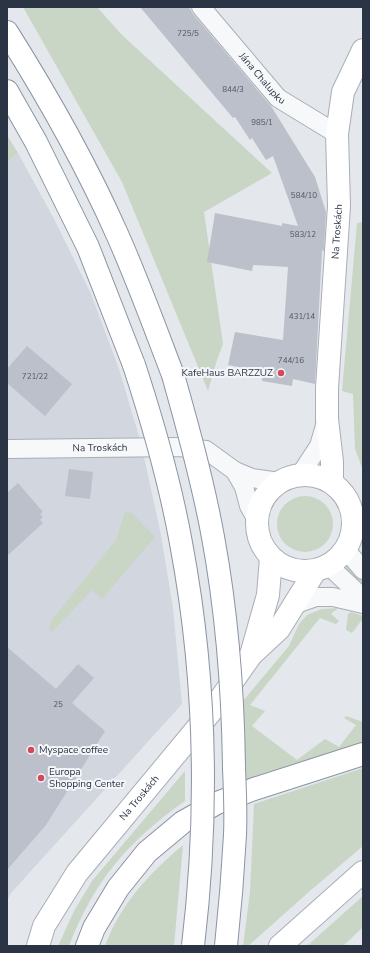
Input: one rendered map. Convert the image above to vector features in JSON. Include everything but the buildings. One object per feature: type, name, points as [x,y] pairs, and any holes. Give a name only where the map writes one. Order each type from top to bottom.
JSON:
[{"type":"main road","points":[[7,32],[58,116],[92,181],[117,235],[173,376],[200,476],[213,537],[230,654],[234,715],[235,833],[232,894],[226,946]]},
{"type":"main road","name":"Na Troskách","points":[[332,482],[332,462],[327,419],[327,388],[339,206],[337,134],[343,92],[363,50]]},
{"type":"main road","points":[[7,91],[36,142],[88,247],[134,365],[154,427],[181,542],[198,660],[201,716],[203,790],[199,896],[194,946]]},
{"type":"main road","points":[[315,476],[332,482],[356,505],[353,535],[346,550],[338,559],[322,568],[299,571],[284,567],[272,558],[263,547],[258,534],[257,520],[261,505],[268,492],[290,478],[315,476]]},
{"type":"main road","name":"Na Troskách","points":[[251,655],[268,595],[272,558]]},
{"type":"main road","name":"Na Troskách","points":[[38,946],[44,926],[77,873],[214,708],[251,655],[279,629],[293,605],[322,568]]},
{"type":"main road","points":[[90,937],[118,888],[147,852],[182,822],[217,802],[363,754]]},
{"type":"main road","points":[[280,946],[363,872]]},
{"type":"street","name":"Jána Chalupku","points":[[201,7],[278,98],[337,134]]},
{"type":"street","name":"Na Troskách","points":[[7,449],[179,447],[206,450],[235,471],[252,478],[290,478],[319,446],[327,419]]},
{"type":"street","name":"Na Troskách","points":[[235,471],[244,487],[249,506],[257,520]]},
{"type":"street","points":[[346,550],[363,570]]},
{"type":"street","points":[[322,568],[363,598]]},
{"type":"street","points":[[293,605],[316,597],[333,597],[363,604]]},
{"type":"shaded area","points":[[18,153],[54,219],[91,294],[119,369],[141,443],[161,535],[173,608],[182,704],[11,893],[7,901],[7,162]]},
{"type":"green space","points":[[23,7],[97,7],[122,35],[272,173],[204,212],[223,344],[208,391],[122,182]]},
{"type":"green space","points":[[7,135],[18,153],[7,162]]},
{"type":"green space","points":[[363,222],[363,470],[355,449],[353,394],[342,391],[357,223]]},
{"type":"green space","points":[[305,496],[316,498],[325,504],[331,513],[333,524],[331,535],[325,544],[316,550],[305,552],[294,550],[285,544],[279,535],[277,524],[279,513],[285,504],[294,498]]},
{"type":"green space","points":[[125,512],[132,513],[155,537],[102,599],[92,590],[52,632],[49,629],[51,621],[116,540]]},
{"type":"green space","points":[[346,561],[363,580],[363,583],[358,587],[339,566]]},
{"type":"green space","points":[[338,608],[331,614],[339,621],[336,624],[320,618],[250,705],[265,711],[252,726],[297,760],[325,739],[339,747],[356,725],[344,718],[346,716],[363,722],[363,744],[244,781],[243,701],[289,646],[299,624],[307,615],[322,609]]},
{"type":"green space","points":[[351,612],[363,616],[363,623],[361,621],[352,633],[346,630],[348,614]]},
{"type":"green space","points":[[363,768],[363,846],[248,946],[243,946],[250,892],[254,804]]},
{"type":"green space","points":[[185,771],[185,801],[146,831],[115,864],[90,902],[69,946],[58,946],[74,911],[92,881]]},
{"type":"green space","points":[[183,845],[174,946],[105,946],[119,916],[137,890]]},
{"type":"green space","points":[[363,896],[363,927],[343,946],[307,946]]},
{"type":"place","name":"KafeHaus BARZZUZ","points":[[281,373]]},
{"type":"place","name":"Myspace coffee","points":[[31,750]]},
{"type":"place","name":"Europa Shopping Center","points":[[41,778]]}]
